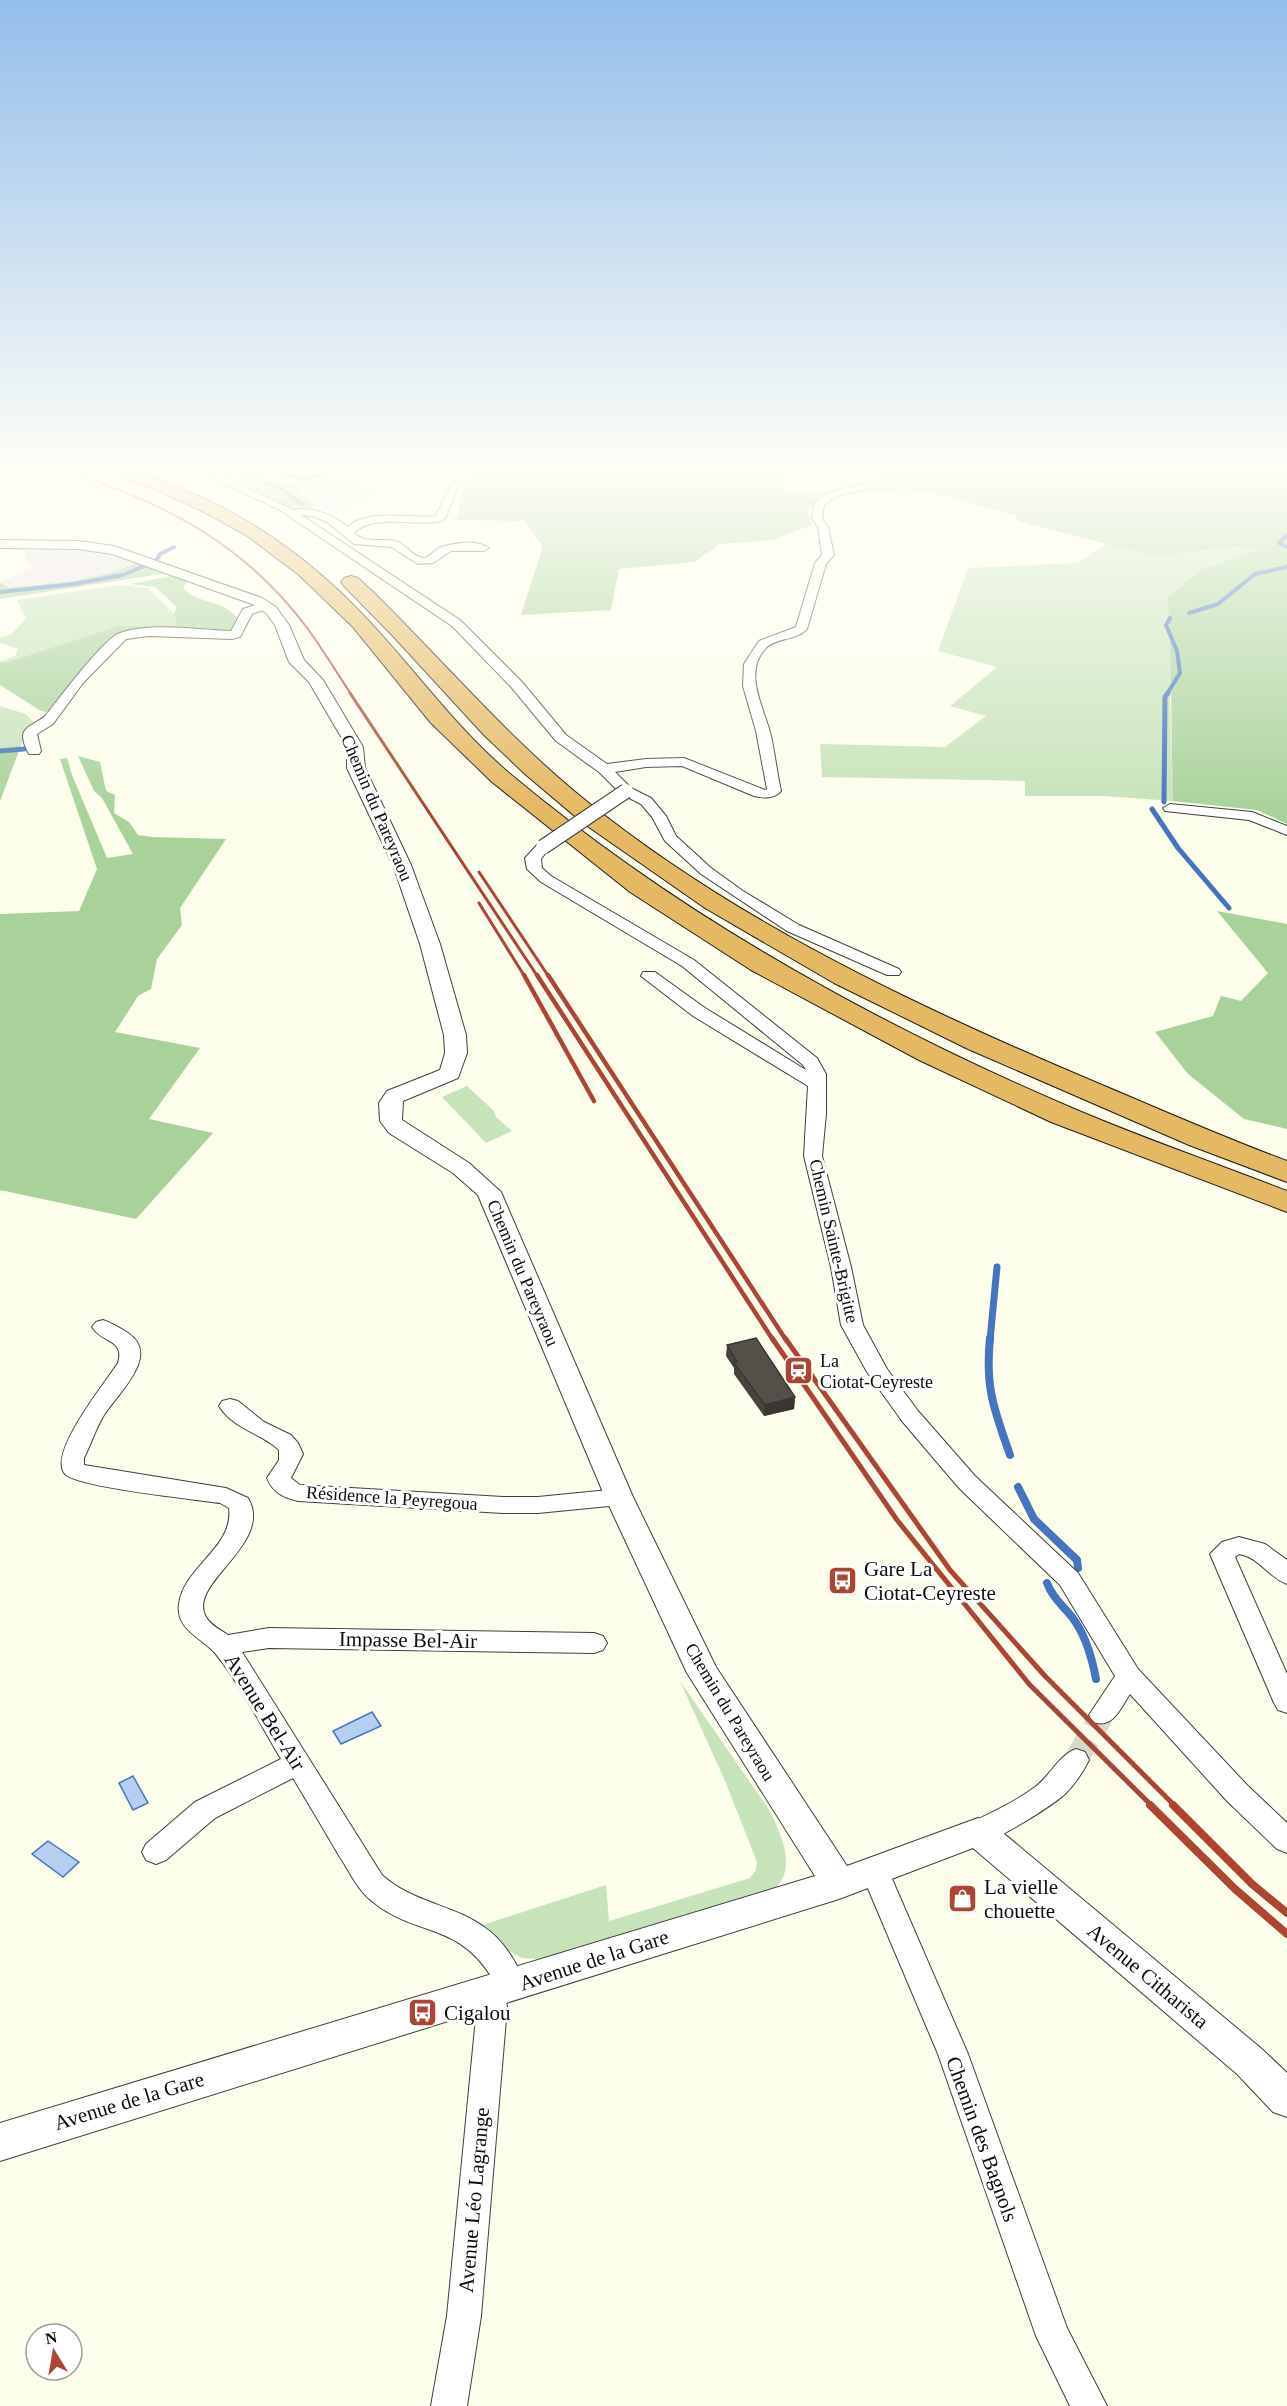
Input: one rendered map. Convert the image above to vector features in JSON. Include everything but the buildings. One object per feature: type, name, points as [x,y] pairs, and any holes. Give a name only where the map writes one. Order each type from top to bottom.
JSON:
[{"type":"highway","points":[[321,586],[360,623],[439,718],[500,777],[639,886],[761,964],[930,1054],[1062,1115],[1287,1202]]},
{"type":"highway","points":[[355,586],[480,718],[540,775],[593,818],[675,876],[785,945],[956,1034],[1049,1075],[1287,1172]]},
{"type":"street","name":"Chemin du Pareyraou","points":[[220,586],[265,606],[282,625],[297,662],[315,680],[355,747],[356,768],[402,865],[429,944],[455,1035],[456,1053],[450,1072],[440,1079],[395,1096],[390,1103],[391,1121],[397,1128],[462,1168],[489,1192],[619,1497],[704,1673],[839,1884]]},
{"type":"street","points":[[402,586],[456,623],[517,685],[561,738],[604,769],[626,791],[646,801],[659,816],[670,837],[706,871],[793,928],[892,972]]},
{"type":"street","points":[[604,769],[646,763],[684,762],[759,793],[766,794],[774,791],[763,732],[749,691],[748,673],[751,658],[764,643],[801,628],[814,586]]},
{"type":"street","points":[[34,751],[31,732],[48,721],[79,680],[122,636],[149,632],[232,635],[236,634],[247,612],[265,606]]},
{"type":"street","name":"Chemin Sainte-Brigitte","points":[[626,791],[543,846],[533,858],[535,869],[546,879],[688,963],[812,1062],[817,1074],[813,1156],[841,1267],[852,1325],[878,1372],[910,1416],[968,1482],[1069,1579],[1130,1676],[1237,1792],[1287,1841]]},
{"type":"street","points":[[1170,808],[1252,816],[1287,831]]},
{"type":"street","points":[[649,976],[699,1012],[817,1084]]},
{"type":"street","name":"Avenue Bel-Air","points":[[103,1328],[129,1344],[132,1353],[129,1364],[92,1416],[71,1465],[79,1473],[226,1496],[240,1504],[244,1521],[240,1532],[202,1581],[191,1606],[194,1621],[223,1645],[372,1884],[395,1904],[468,1932],[490,1950],[501,1989]]},
{"type":"street","name":"Résidence la Peyregoua","points":[[230,1406],[256,1427],[281,1439],[292,1452],[291,1460],[279,1478],[280,1484],[298,1493],[503,1505],[546,1504],[619,1497]]},
{"type":"street","points":[[1287,1575],[1261,1551],[1250,1547],[1232,1548],[1222,1554],[1287,1703]]},
{"type":"street","name":"Impasse Bel-Air","points":[[223,1645],[269,1638],[594,1643]]},
{"type":"street","points":[[1102,1715],[1130,1676]]},
{"type":"street","points":[[978,1832],[1045,1797],[1066,1778],[1076,1760]]},
{"type":"street","points":[[156,1852],[205,1810],[298,1763]]},
{"type":"street","name":"Avenue de la Gare","points":[[0,2142],[839,1884],[978,1832]]},
{"type":"street","name":"Avenue Citharista","points":[[978,1832],[1250,2062],[1287,2099]]},
{"type":"street","name":"Chemin des Bagnols","points":[[875,1872],[952,2054],[1053,2336],[1089,2406]]},
{"type":"street","name":"Avenue Léo Lagrange","points":[[449,2406],[464,2316],[492,2007],[501,1989]]},
{"type":"green space","points":[[0,586],[82,586],[0,599]]},
{"type":"green space","points":[[110,586],[148,588],[174,614],[178,627],[118,626],[5,663],[0,662],[15,656],[18,649],[0,643],[0,638],[11,634],[26,619],[17,600]]},
{"type":"green space","points":[[149,586],[184,586],[183,588],[196,597],[224,607],[238,618],[232,633],[121,635],[73,680],[47,712],[41,711],[0,685],[0,662],[5,663],[118,626],[177,626],[174,614],[177,607],[155,587]]},
{"type":"green space","points":[[530,586],[616,586],[611,610],[521,615]]},
{"type":"green space","points":[[961,586],[1196,586],[1173,672],[1170,697],[1173,801],[1103,796],[1025,796],[1025,781],[822,777],[820,744],[945,747],[986,716],[950,706],[997,667],[938,651]]},
{"type":"green space","points":[[1181,586],[1287,586],[1287,824],[1257,810],[1173,801],[1168,598]]},
{"type":"green space","points":[[0,706],[26,714],[36,725],[25,733],[19,751],[0,749]]},
{"type":"green space","points":[[0,749],[19,751],[0,801]]},
{"type":"green space","points":[[78,756],[100,762],[106,791],[115,795],[114,813],[129,822],[138,835],[226,839],[180,908],[182,925],[157,959],[151,989],[138,996],[115,1032],[200,1048],[149,1119],[213,1133],[136,1219],[0,1190],[0,914],[79,911],[97,869],[60,759],[67,758],[107,858],[133,854],[102,798],[94,791]]},
{"type":"green space","points":[[1217,911],[1287,924],[1287,1129],[1244,1119],[1188,1074],[1155,1032],[1213,1016],[1221,996],[1241,1001],[1268,973]]},
{"type":"green space","points":[[467,1086],[512,1131],[486,1143],[442,1097]]},
{"type":"green space","points":[[680,1681],[770,1811],[786,1856],[785,1871],[773,1892],[557,1960],[522,1958],[475,1933],[473,1928],[606,1885],[609,1921],[750,1878],[756,1870],[757,1862],[725,1781]]},
{"type":"water","points":[[372,1712],[381,1726],[341,1744],[333,1731]]},
{"type":"water","points":[[133,1776],[148,1803],[133,1810],[119,1783]]},
{"type":"water","points":[[48,1841],[79,1862],[63,1877],[32,1854]]},
{"type":"waterway","points":[[0,592],[53,586]]},
{"type":"waterway","points":[[1189,613],[1218,604],[1240,586]]},
{"type":"waterway","points":[[1167,694],[1180,673],[1177,651],[1166,625],[1170,618]]},
{"type":"waterway","points":[[1164,802],[1165,697],[1168,693]]},
{"type":"waterway","points":[[0,751],[24,749]]},
{"type":"waterway","points":[[1152,809],[1178,848],[1229,908]]},
{"type":"waterway","points":[[990,1340],[997,1267]]},
{"type":"waterway","points":[[990,1338],[989,1371],[992,1398],[1010,1455]]},
{"type":"waterway","points":[[1018,1487],[1034,1519],[1077,1560],[1078,1568]]},
{"type":"waterway","points":[[1047,1583],[1081,1631],[1096,1679]]},
{"type":"tunnel","points":[[1076,1760],[1102,1715]]},
{"type":"railway","points":[[271,586],[308,629],[351,694]]},
{"type":"railway","points":[[350,693],[538,977]]},
{"type":"railway","points":[[479,872],[549,977]]},
{"type":"railway","points":[[479,903],[525,977]]},
{"type":"railway","points":[[524,975],[594,1101]]},
{"type":"railway","points":[[537,975],[773,1340]]},
{"type":"railway","points":[[548,975],[786,1340]]},
{"type":"railway","points":[[772,1338],[897,1520],[1029,1684],[1152,1806]]},
{"type":"railway","points":[[785,1338],[950,1570],[1045,1676],[1175,1806]]},
{"type":"railway","points":[[1150,1805],[1235,1889],[1287,1934]]},
{"type":"railway","points":[[1173,1805],[1252,1884],[1287,1913]]},
{"type":"place","name":"La Ciotat-Ceyreste","points":[[799,1371]]},
{"type":"place","name":"Gare La Ciotat-Ceyreste","points":[[843,1581]]},
{"type":"place","name":"La vielle chouette","points":[[963,1899]]},
{"type":"place","name":"Cigalou","points":[[423,2013]]}]
